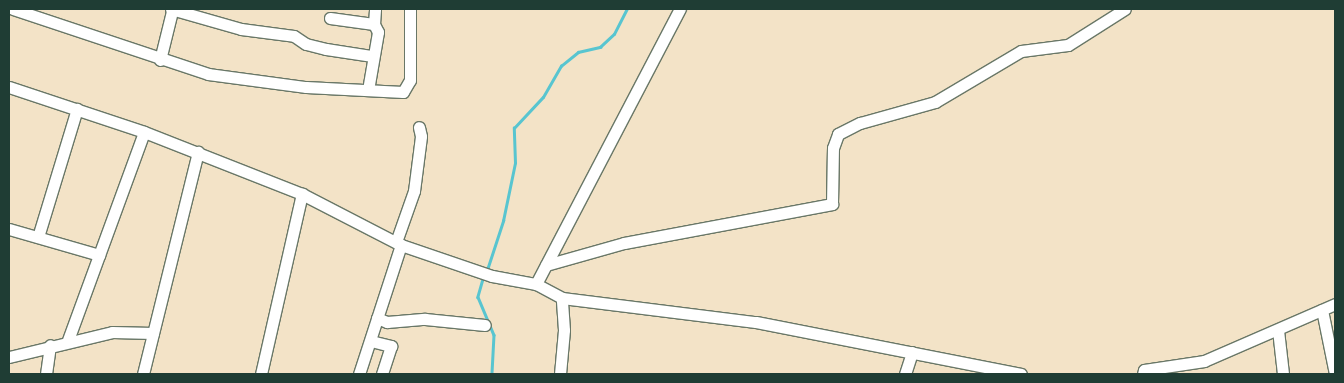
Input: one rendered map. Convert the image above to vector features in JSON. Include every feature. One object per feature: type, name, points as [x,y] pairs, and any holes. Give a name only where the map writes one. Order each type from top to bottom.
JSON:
[{"type":"street","points":[[13,9],[160,60],[208,74],[306,87],[403,92],[408,87],[410,9]]},
{"type":"street","points":[[368,90],[372,56],[378,32],[374,24],[375,9]]},
{"type":"street","points":[[536,284],[680,9]]},
{"type":"street","points":[[546,265],[624,244],[832,204],[833,148],[838,134],[860,123],[934,102],[1021,51],[1068,45],[1125,9]]},
{"type":"street","points":[[160,60],[172,10],[266,34],[294,36],[306,44],[326,49],[372,56]]},
{"type":"street","points":[[330,18],[374,24]]},
{"type":"street","points":[[9,87],[78,109],[198,152],[302,194],[399,243],[492,276],[536,284],[562,298],[717,316],[1020,374]]},
{"type":"street","points":[[38,237],[78,109]]},
{"type":"street","points":[[359,374],[371,341],[414,191],[421,136],[419,126]]},
{"type":"street","points":[[68,340],[144,132]]},
{"type":"street","points":[[143,374],[198,152]]},
{"type":"street","points":[[261,374],[302,194]]},
{"type":"street","points":[[9,229],[99,255]]},
{"type":"street","points":[[560,374],[564,330],[562,298]]},
{"type":"street","points":[[1143,374],[1144,370],[1204,361],[1335,304]]},
{"type":"street","points":[[1322,310],[1335,374]]},
{"type":"street","points":[[377,318],[387,322],[425,319],[485,325]]},
{"type":"street","points":[[1278,330],[1283,374]]},
{"type":"street","points":[[9,357],[68,340],[112,332],[153,333]]},
{"type":"street","points":[[371,341],[391,346],[382,374]]},
{"type":"street","points":[[46,374],[50,345]]},
{"type":"street","points":[[905,374],[912,352]]},
{"type":"waterway","points":[[487,270],[503,221],[515,163],[514,128],[543,97],[561,66],[578,52],[600,47],[614,34],[627,9]]},
{"type":"waterway","points":[[483,279],[478,297],[494,335],[492,374]]}]
